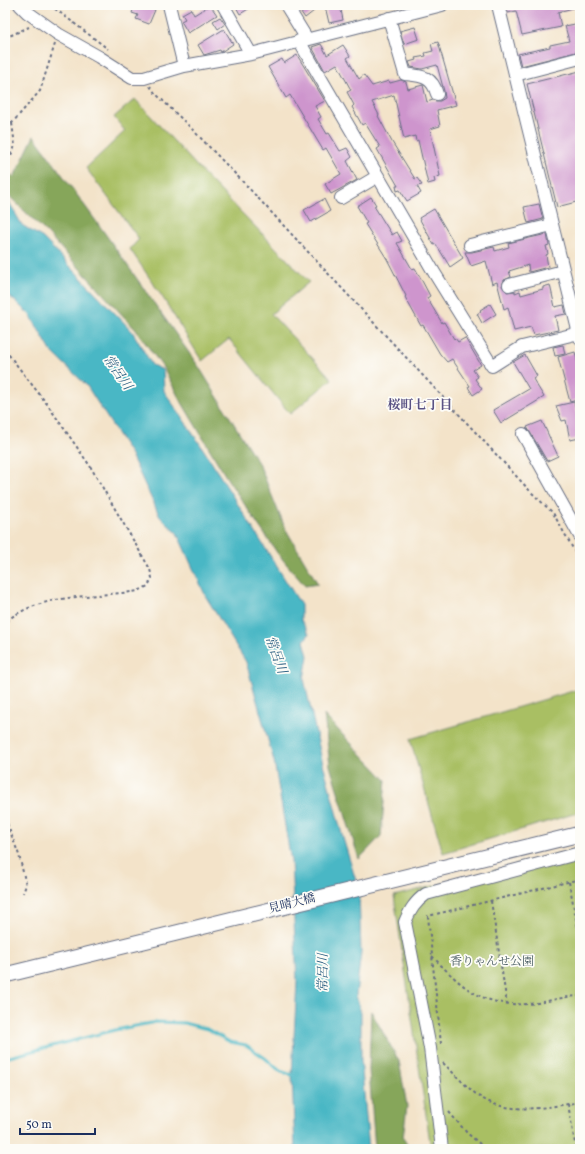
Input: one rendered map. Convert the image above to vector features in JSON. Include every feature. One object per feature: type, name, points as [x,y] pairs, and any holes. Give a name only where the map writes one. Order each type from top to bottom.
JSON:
[{"type":"main road","name":"見晴大橋","points":[[5,975],[580,834]]},
{"type":"street","points":[[20,5],[27,12],[58,34],[132,78],[144,78],[184,66],[251,54],[389,18],[410,9],[442,5]]},
{"type":"street","points":[[169,5],[184,66]]},
{"type":"street","points":[[223,5],[251,54]]},
{"type":"street","points":[[286,5],[303,40],[378,176],[435,274],[492,366],[522,347],[579,336],[498,5]]},
{"type":"street","points":[[389,18],[405,74],[423,76],[434,85],[436,94]]},
{"type":"street","points":[[515,75],[580,58]]},
{"type":"street","points":[[341,198],[378,176]]},
{"type":"street","points":[[470,245],[552,225]]},
{"type":"street","points":[[509,285],[564,271]]},
{"type":"street","points":[[523,434],[580,536]]},
{"type":"street","points":[[442,1149],[430,1048],[405,922],[410,910],[418,900],[426,894],[580,853]]},
{"type":"path","points":[[50,5],[108,49]]},
{"type":"path","points":[[5,38],[33,26]]},
{"type":"path","points":[[5,153],[11,155],[15,146],[12,123],[40,91],[58,34]]},
{"type":"path","points":[[144,78],[155,93],[239,178],[514,475],[553,513],[580,561]]},
{"type":"path","points":[[5,122],[12,123]]},
{"type":"path","points":[[5,350],[47,404],[90,466],[150,569],[152,578],[148,586],[138,591],[49,601],[28,608],[5,622]]},
{"type":"path","points":[[5,818],[19,856],[26,885],[23,893]]},
{"type":"path","points":[[442,1048],[428,916],[580,879]]},
{"type":"path","points":[[569,882],[580,940]]},
{"type":"path","points":[[491,901],[507,1004]]},
{"type":"path","points":[[432,956],[463,986],[477,996],[493,1001],[507,1004],[529,1004],[569,996],[580,996]]},
{"type":"path","points":[[443,1056],[444,1070]]},
{"type":"path","points":[[443,1063],[480,1097],[506,1107],[532,1108],[580,1102]]},
{"type":"path","points":[[568,1104],[576,1149]]},
{"type":"path","points":[[448,1105],[449,1120]]},
{"type":"path","points":[[449,1112],[467,1133],[486,1149]]},
{"type":"green space","points":[[135,99],[207,177],[309,282],[271,314],[332,379],[290,414],[229,339],[202,361],[163,298],[130,249],[139,239],[86,168],[125,131],[114,117]]},
{"type":"green space","points":[[34,136],[199,367],[260,466],[285,528],[318,584],[305,586],[278,554],[228,480],[178,396],[164,369],[136,330],[48,234],[5,193],[5,171],[14,177]]},
{"type":"green space","points":[[580,689],[580,812],[443,853],[410,739]]},
{"type":"green space","points":[[324,715],[386,780],[381,836],[359,859],[330,766]]},
{"type":"green space","name":"香りゃんせ公園","points":[[580,849],[580,1149],[431,1149],[394,896]]},
{"type":"green space","points":[[371,1011],[399,1061],[407,1106],[403,1138],[410,1149],[375,1149],[369,1070]]},
{"type":"water","name":"常呂川","points":[[5,200],[9,202],[22,225],[43,238],[132,331],[152,365],[163,370],[164,391],[200,444],[301,605],[301,620],[309,634],[304,641],[308,656],[304,679],[322,760],[359,891],[361,952],[356,995],[361,1013],[361,1060],[369,1149],[295,1149],[292,1075],[297,981],[291,861],[274,761],[246,662],[206,597],[177,533],[160,517],[131,455],[87,386],[51,351],[30,315],[5,292]]},
{"type":"building","points":[[135,5],[145,8],[146,6],[155,10],[149,24],[136,19],[138,15],[132,13]]},
{"type":"building","points":[[210,5],[217,15],[188,33],[181,21],[185,19],[182,14],[191,9],[194,15]]},
{"type":"building","points":[[235,5],[255,5],[240,14]]},
{"type":"building","points":[[296,5],[310,5],[314,11],[305,18]]},
{"type":"building","points":[[340,5],[343,20],[329,23],[325,6]]},
{"type":"building","points":[[506,5],[572,5],[573,8],[558,12],[561,27],[522,35],[516,11],[508,13]]},
{"type":"building","points":[[220,17],[225,24],[218,29],[213,21]]},
{"type":"building","points":[[580,23],[580,51],[521,66],[518,54],[569,41],[565,26]]},
{"type":"building","points":[[415,27],[419,39],[404,44],[400,31]]},
{"type":"building","points":[[224,29],[233,44],[221,52],[220,50],[204,55],[198,45]]},
{"type":"building","points":[[438,42],[456,105],[437,110],[440,126],[430,129],[440,176],[434,178],[435,182],[428,184],[418,140],[416,141],[415,136],[404,139],[394,95],[372,102],[392,142],[415,179],[417,178],[422,185],[417,186],[421,193],[407,201],[400,190],[397,191],[396,186],[398,186],[377,149],[380,147],[365,123],[362,125],[352,107],[354,105],[347,92],[351,90],[337,64],[325,71],[312,47],[321,44],[327,55],[343,45],[350,56],[347,58],[359,79],[364,75],[372,86],[389,81],[390,83],[401,80],[406,82],[408,89],[423,85],[427,102],[433,100],[440,101],[445,98],[437,65],[422,69],[411,67],[409,62],[416,60],[415,58],[426,56],[425,53],[433,51],[431,44]]},
{"type":"building","points":[[297,55],[325,101],[315,106],[321,117],[318,119],[340,151],[347,148],[352,157],[347,161],[357,180],[331,194],[325,184],[341,174],[326,148],[323,150],[290,95],[286,98],[268,67],[282,59],[284,63]]},
{"type":"building","points":[[580,71],[580,201],[557,207],[527,84]]},
{"type":"building","points":[[371,197],[376,205],[374,206],[392,235],[397,232],[402,241],[397,243],[412,269],[415,268],[430,296],[427,298],[442,323],[444,322],[454,339],[455,338],[458,342],[465,338],[481,365],[473,370],[478,377],[475,379],[482,389],[473,395],[468,387],[470,386],[452,359],[447,362],[440,354],[423,325],[421,326],[387,259],[365,224],[367,223],[357,206]]},
{"type":"building","points":[[324,199],[330,211],[311,222],[304,210]]},
{"type":"building","points":[[539,204],[543,219],[528,223],[524,207]]},
{"type":"building","points":[[434,209],[463,258],[450,267],[436,244],[434,245],[419,218]]},
{"type":"building","points":[[547,234],[549,245],[546,246],[548,254],[546,255],[548,267],[529,272],[528,265],[509,271],[511,277],[504,280],[502,286],[507,292],[515,291],[515,293],[520,291],[521,295],[543,289],[543,287],[550,285],[555,307],[564,305],[566,314],[555,316],[558,330],[534,335],[531,327],[514,331],[508,307],[504,309],[497,282],[492,284],[486,261],[471,266],[465,252],[494,247],[495,251],[509,247],[508,243]]},
{"type":"building","points":[[490,304],[496,314],[482,323],[477,314],[481,311],[480,310]]},
{"type":"building","points":[[563,345],[565,354],[555,356],[553,347]]},
{"type":"building","points":[[575,352],[580,372],[580,399],[570,402],[558,357]]},
{"type":"building","points":[[525,355],[537,376],[533,379],[544,397],[501,423],[493,410],[529,389],[513,362]]},
{"type":"building","points":[[574,402],[580,422],[580,438],[570,440],[566,420],[562,421],[556,406]]},
{"type":"building","points":[[542,421],[558,456],[547,461],[527,427]]},
{"type":"waterway","points":[[5,1058],[115,1030],[156,1022],[184,1023],[207,1029],[230,1042],[246,1045],[265,1058],[280,1071],[295,1075]]},
{"type":"district","name":"桜町七丁目","points":[[420,406]]}]
